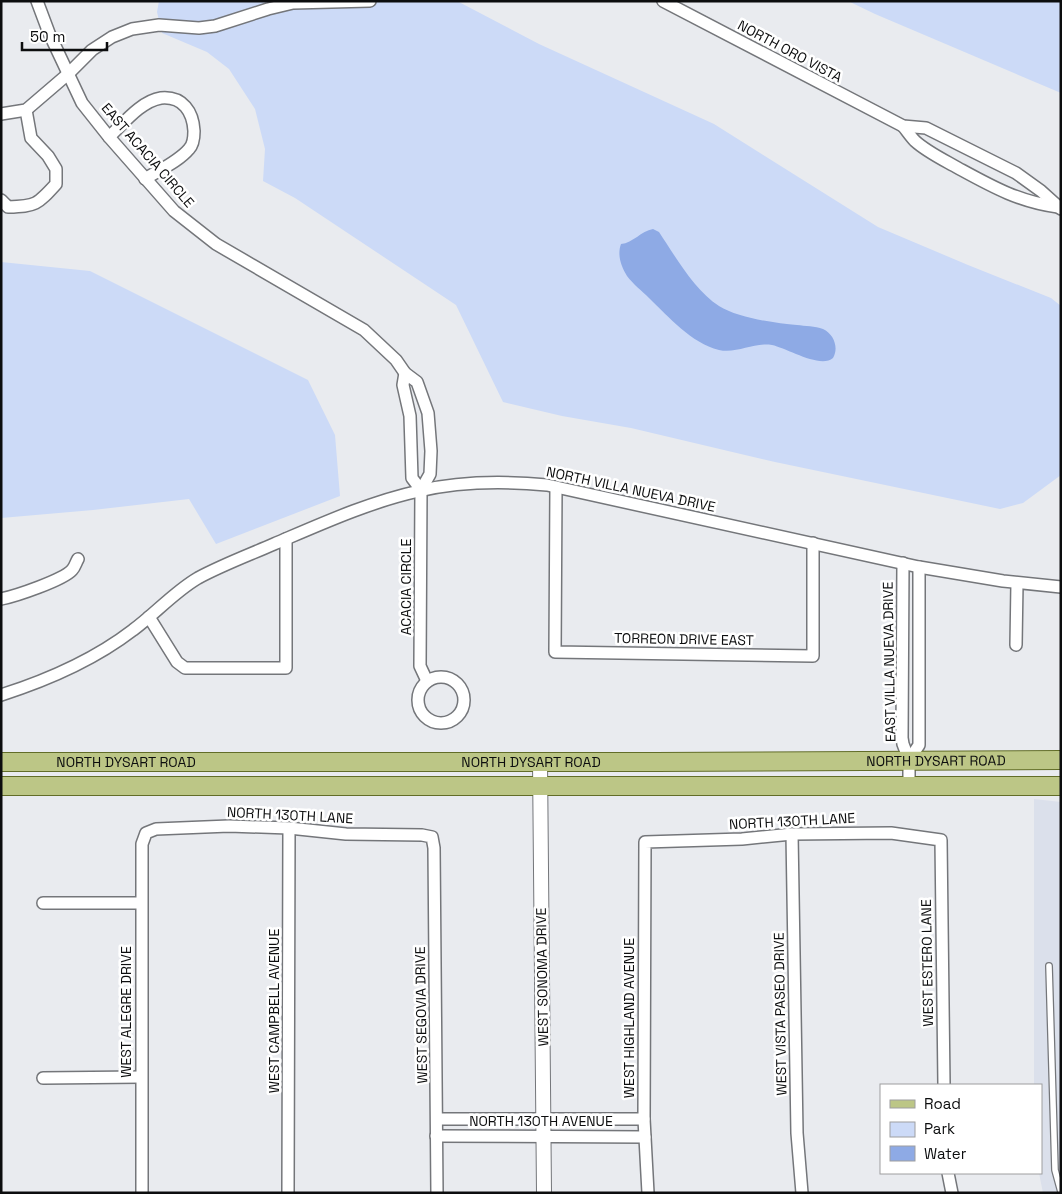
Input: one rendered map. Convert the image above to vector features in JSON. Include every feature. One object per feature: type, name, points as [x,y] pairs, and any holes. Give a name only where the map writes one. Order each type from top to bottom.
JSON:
[{"type":"main road","name":"NORTH DYSART ROAD","points":[[1,762],[1061,760]]},
{"type":"main road","name":"NORTH DYSART ROAD","points":[[1,786],[1061,786]]},
{"type":"street","name":"EAST ACACIA CIRCLE","points":[[38,1],[49,33],[82,103],[174,211],[216,244],[364,330],[396,360],[405,374],[417,382],[428,413],[431,451],[430,474],[421,490]]},
{"type":"street","points":[[1,114],[26,110],[98,47],[112,37],[132,30],[159,25],[199,28],[216,26],[293,3],[370,1]]},
{"type":"street","name":"NORTH ORO VISTA","points":[[663,1],[903,126],[926,128],[1016,173],[1041,190],[1059,208]]},
{"type":"street","points":[[109,137],[139,108],[160,98],[184,104],[193,118],[194,136],[190,148],[173,162],[145,178]]},
{"type":"street","points":[[1,200],[8,207],[32,206],[47,195],[56,184],[56,169],[48,156],[31,138],[26,110]]},
{"type":"street","name":"NORTH ORO VISTA","points":[[903,126],[915,142],[986,183],[1013,197],[1037,205],[1059,208]]},
{"type":"street","points":[[405,374],[403,385],[410,416],[412,478],[421,490]]},
{"type":"street","name":"NORTH VILLA NUEVA DRIVE","points":[[1,695],[37,683],[91,658],[114,644],[181,589],[198,578],[286,539],[362,508],[421,490],[480,483],[532,484],[556,487],[919,567],[1016,583],[1061,587]]},
{"type":"street","name":"TORREON DRIVE EAST","points":[[556,487],[555,652],[812,656],[812,543]]},
{"type":"street","name":"ACACIA CIRCLE","points":[[421,490],[420,666],[427,681]]},
{"type":"street","points":[[149,617],[177,662],[185,668],[286,668],[286,539]]},
{"type":"street","points":[[1,599],[13,597],[61,577],[72,570],[78,559]]},
{"type":"street","name":"EAST VILLA NUEVA DRIVE","points":[[904,563],[902,744],[909,760],[909,786]]},
{"type":"street","name":"EAST VILLA NUEVA DRIVE","points":[[909,760],[919,745],[919,567]]},
{"type":"street","points":[[1016,583],[1016,645]]},
{"type":"street","points":[[441,676],[449,678],[456,682],[464,695],[464,703],[457,716],[451,721],[443,723],[429,720],[423,715],[420,708],[419,694],[427,681],[441,676]]},
{"type":"street","name":"WEST SONOMA DRIVE","points":[[540,762],[544,1193]]},
{"type":"street","name":"NORTH 130TH LANE","points":[[146,833],[156,829],[230,826],[290,828],[346,834],[422,835],[432,837]]},
{"type":"street","name":"WEST CAMPBELL AVENUE","points":[[288,1193],[290,828]]},
{"type":"street","name":"NORTH 130TH LANE","points":[[645,842],[742,839],[792,834],[891,832],[941,840]]},
{"type":"street","name":"WEST ALEGRE DRIVE","points":[[142,1193],[141,903],[142,844],[146,833]]},
{"type":"street","name":"WEST VISTA PASEO DRIVE","points":[[792,834],[797,1133],[802,1193]]},
{"type":"street","name":"WEST SEGOVIA DRIVE","points":[[432,837],[434,848],[437,1193]]},
{"type":"street","name":"WEST ESTERO LANE","points":[[941,840],[944,1084]]},
{"type":"street","name":"WEST HIGHLAND AVENUE","points":[[645,842],[644,1119],[648,1193]]},
{"type":"street","points":[[43,903],[141,903]]},
{"type":"street","points":[[43,1078],[141,1077]]},
{"type":"street","name":"NORTH 130TH AVENUE","points":[[437,1119],[644,1119]]},
{"type":"street","name":"NORTH 130TH AVENUE","points":[[436,1136],[645,1136]]},
{"type":"street","points":[[948,1174],[952,1193]]},
{"type":"lane","points":[[1049,966],[1055,1170],[1061,1192]]},
{"type":"shaded area","points":[[1034,799],[1061,802],[1061,1193],[1043,1193],[1039,1174],[1042,1174],[1042,1084],[1034,1084]]},
{"type":"green space","points":[[159,1],[457,1],[539,44],[714,124],[878,227],[1051,298],[1061,306],[1061,475],[1023,503],[1000,509],[775,462],[631,428],[562,416],[503,402],[456,305],[295,198],[263,181],[265,149],[255,109],[229,69],[207,52],[162,33],[157,12]]},
{"type":"green space","points":[[848,1],[1061,1],[1061,93],[875,14]]},
{"type":"green space","points":[[1,262],[90,271],[308,380],[335,435],[340,496],[216,544],[189,499],[1,518]]},
{"type":"water","points":[[653,229],[659,232],[694,282],[719,306],[736,314],[756,319],[823,329],[833,338],[836,350],[833,358],[827,361],[812,360],[772,345],[759,345],[726,351],[709,347],[699,342],[673,321],[632,282],[621,264],[619,252],[621,244],[629,242]]}]
